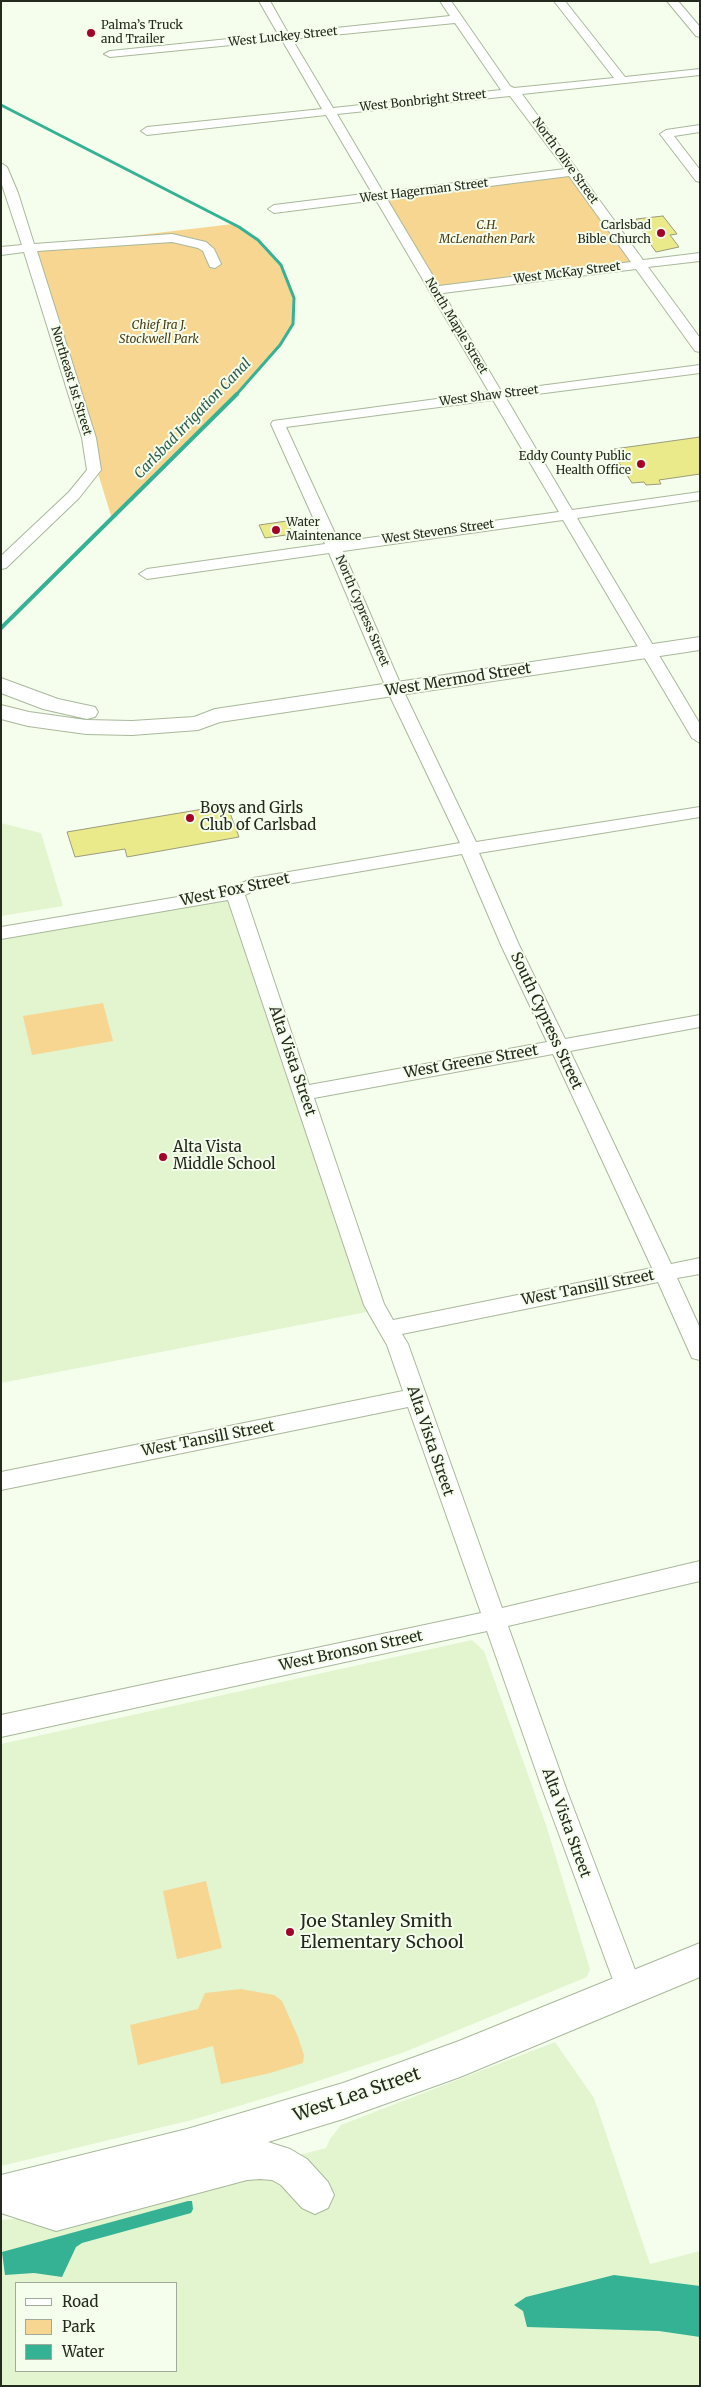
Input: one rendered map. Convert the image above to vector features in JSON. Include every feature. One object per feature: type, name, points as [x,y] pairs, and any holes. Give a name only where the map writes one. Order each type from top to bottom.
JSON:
[{"type":"street","name":"North Maple Street","points":[[264,1],[700,738]]},
{"type":"street","name":"North Olive Street","points":[[445,1],[506,88],[517,95],[700,348]]},
{"type":"street","points":[[559,1],[622,80]]},
{"type":"street","points":[[672,1],[700,34]]},
{"type":"street","name":"West Luckey Street","points":[[110,54],[457,18]]},
{"type":"street","name":"West Bonbright Street","points":[[147,131],[700,72]]},
{"type":"street","points":[[700,128],[666,132],[700,178]]},
{"type":"street","name":"Northeast 1st Street","points":[[1,166],[29,248],[88,438],[94,470],[74,495],[1,565]]},
{"type":"street","name":"West Hagerman Street","points":[[274,209],[573,172]]},
{"type":"street","points":[[1,251],[172,238],[202,245],[208,249],[215,264]]},
{"type":"street","name":"West McKay Street","points":[[434,290],[700,257]]},
{"type":"street","name":"West Shaw Street","points":[[278,424],[700,368]]},
{"type":"street","name":"North Cypress Street","points":[[278,424],[334,547],[395,690]]},
{"type":"street","name":"West Stevens Street","points":[[147,574],[700,496]]},
{"type":"street","name":"West Mermod Street","points":[[215,716],[700,643]]},
{"type":"street","points":[[1,685],[33,698],[80,711],[131,716],[195,713],[215,716]]},
{"type":"street","name":"South Cypress Street","points":[[395,690],[470,848],[471,857],[558,1046],[611,1155],[700,1352]]},
{"type":"street","points":[[1,712],[53,723],[111,728],[198,723],[215,716]]},
{"type":"street","name":"West Fox Street","points":[[1,933],[235,893],[253,884],[700,812]]},
{"type":"street","name":"Alta Vista Street","points":[[235,893],[374,1305],[397,1344],[493,1620],[594,1901],[629,1988]]},
{"type":"street","name":"West Greene Street","points":[[302,1093],[700,1021]]},
{"type":"street","name":"West Tansill Street","points":[[388,1329],[700,1266]]},
{"type":"street","name":"West Tansill Street","points":[[1,1481],[415,1397]]},
{"type":"street","name":"West Bronson Street","points":[[1,1726],[493,1620],[700,1571]]},
{"type":"street","name":"West Lea Street","points":[[2,2194],[187,2148],[315,2110],[460,2059],[700,1960]]},
{"type":"street","points":[[2,2194],[56,2212],[247,2161],[260,2160],[277,2162],[294,2172],[316,2195]]},
{"type":"shaded area","points":[[1,823],[41,833],[63,906],[1,916]]},
{"type":"shaded area","name":"Alta Vista Middle School","points":[[235,893],[377,1310],[1,1383],[1,933]]},
{"type":"shaded area","name":"Joe Stanley Smith Elementary School","points":[[472,1640],[484,1651],[546,1825],[590,1969],[587,1977],[402,2053],[285,2092],[192,2120],[1,2166],[1,1744]]},
{"type":"shaded area","points":[[555,2042],[594,2098],[650,2264],[700,2251],[700,2386],[1,2386],[1,2220],[64,2215],[326,2148],[330,2139],[341,2125]]},
{"type":"green space","name":"C.H. McLenathen Park","points":[[573,172],[639,264],[434,290],[379,196]]},
{"type":"green space","name":"Chief Ira J. Stockwell Park","points":[[233,224],[258,240],[281,265],[289,281],[294,298],[293,324],[280,345],[246,385],[112,519],[29,248]]},
{"type":"green space","points":[[103,1003],[113,1041],[32,1055],[23,1016]]},
{"type":"green space","points":[[206,1881],[222,1948],[177,1959],[163,1891]]},
{"type":"green space","points":[[241,1989],[274,1995],[282,2001],[298,2037],[304,2055],[303,2063],[270,2073],[221,2084],[213,2046],[138,2065],[130,2025],[198,2009],[205,1993]]},
{"type":"water","points":[[192,2201],[193,2209],[191,2213],[82,2243],[76,2247],[62,2277],[34,2273],[5,2275],[2,2252]]},
{"type":"water","points":[[614,2275],[700,2286],[700,2337],[659,2331],[527,2327],[523,2311],[514,2305],[526,2297]]},
{"type":"building","name":"Carlsbad Bible Church","points":[[663,216],[677,234],[670,235],[679,247],[656,252],[642,232],[645,231],[636,219]]},
{"type":"building","points":[[700,437],[700,474],[659,480],[661,484],[646,485],[644,482],[632,483],[618,461],[621,461],[614,449]]},
{"type":"building","name":"Water Maintenance","points":[[287,521],[293,534],[265,538],[259,525]]},
{"type":"building","name":"Boys and Girls Club of Carlsbad","points":[[227,805],[239,837],[127,857],[125,849],[75,857],[67,832]]},
{"type":"waterway","name":"Carlsbad Irrigation Canal","points":[[1,105],[239,227],[258,240],[281,265],[294,298],[293,324],[280,345],[236,395]]},
{"type":"waterway","name":"Carlsbad Irrigation Canal","points":[[1,628],[236,395]]},
{"type":"place","name":"Palma’s Truck and Trailer","points":[[91,33]]},
{"type":"place","name":"Carlsbad Bible Church","points":[[661,233]]},
{"type":"place","name":"Eddy County Public Health Office","points":[[641,464]]},
{"type":"place","name":"Water Maintenance","points":[[276,530]]},
{"type":"place","name":"Boys and Girls Club of Carlsbad","points":[[190,818]]},
{"type":"place","name":"Alta Vista Middle School","points":[[163,1157]]},
{"type":"place","name":"Joe Stanley Smith Elementary School","points":[[290,1932]]}]
